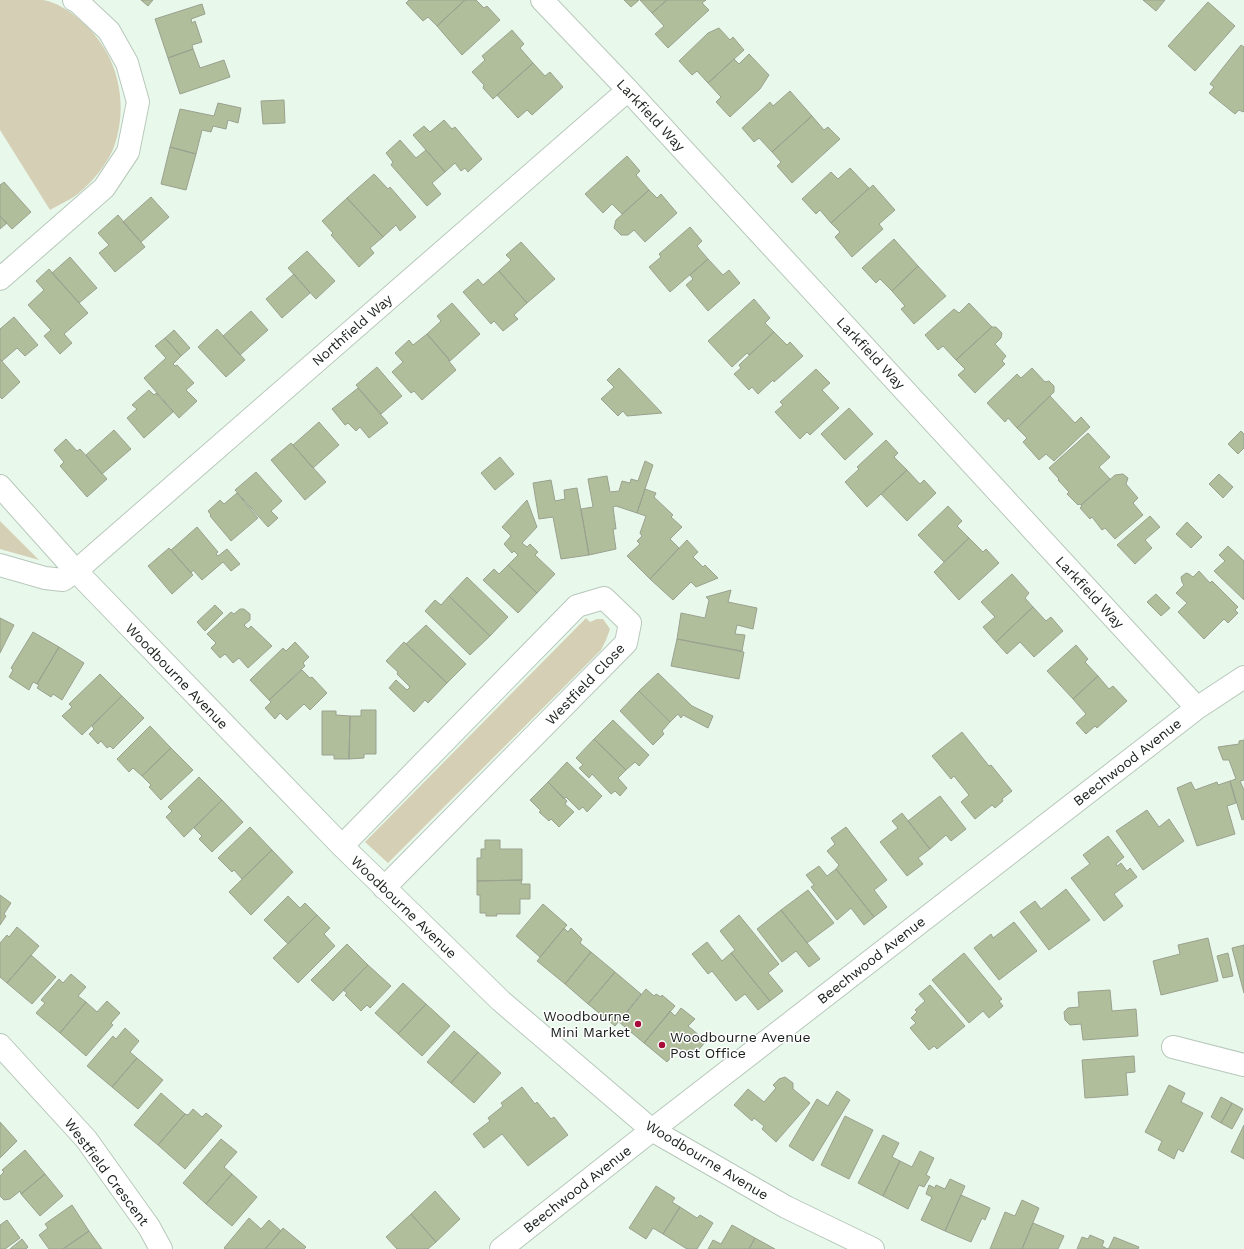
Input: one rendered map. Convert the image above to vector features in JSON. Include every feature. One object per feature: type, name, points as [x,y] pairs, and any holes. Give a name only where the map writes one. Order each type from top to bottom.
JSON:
[{"type":"street","points":[[0,279],[104,188],[128,152],[138,102],[127,63],[109,31],[74,0]]},
{"type":"street","name":"Larkfield Way","points":[[542,0],[628,90],[1198,708]]},
{"type":"street","name":"Northfield Way","points":[[0,565],[45,578],[63,580],[76,571],[628,90]]},
{"type":"street","name":"Woodbourne Avenue","points":[[0,486],[76,571],[342,846],[501,1001],[652,1130],[786,1206],[873,1249]]},
{"type":"street","name":"Westfield Close","points":[[342,846],[577,606],[604,598],[630,623],[626,643],[384,888]]},
{"type":"street","name":"Beechwood Avenue","points":[[501,1249],[652,1130],[1198,708],[1244,677]]},
{"type":"street","name":"Westfield Crescent","points":[[0,1045],[86,1139],[149,1227],[161,1249]]},
{"type":"street","points":[[1173,1047],[1244,1065]]},
{"type":"shaded area","points":[[0,0],[43,0],[67,10],[93,32],[103,46],[117,78],[121,112],[119,130],[111,154],[102,168],[78,194],[50,210],[0,130]]},
{"type":"shaded area","points":[[0,521],[39,560],[0,549]]},
{"type":"shaded area","points":[[586,618],[590,622],[597,619],[603,619],[610,629],[601,650],[388,863],[365,842]]},
{"type":"building","points":[[141,0],[153,0],[148,6]]},
{"type":"building","points":[[409,0],[465,0],[437,26],[428,17],[423,21],[406,3]]},
{"type":"building","points":[[465,0],[476,0],[484,8],[487,6],[500,20],[462,55],[437,26]]},
{"type":"building","points":[[624,0],[639,0],[631,7]]},
{"type":"building","points":[[640,0],[667,0],[652,13]]},
{"type":"building","points":[[667,0],[706,0],[702,3],[709,10],[668,48],[655,34],[664,26],[652,13]]},
{"type":"building","points":[[1143,0],[1165,0],[1156,11]]},
{"type":"building","points":[[1208,2],[1235,26],[1195,71],[1168,46]]},
{"type":"building","points":[[202,4],[205,14],[191,19],[192,23],[195,21],[202,42],[192,45],[193,49],[168,58],[155,19]]},
{"type":"building","points":[[719,28],[730,40],[733,37],[744,50],[708,83],[697,71],[692,75],[679,61],[708,33]]},
{"type":"building","points":[[512,30],[524,44],[520,48],[533,63],[493,99],[483,88],[484,85],[472,72],[485,60],[482,56]]},
{"type":"building","points":[[1241,45],[1244,47],[1244,111],[1239,110],[1235,114],[1209,93],[1214,87],[1210,84]]},
{"type":"building","points":[[193,49],[200,68],[224,60],[230,77],[180,94],[168,58]]},
{"type":"building","points":[[749,54],[769,75],[760,89],[730,117],[716,102],[721,97],[708,83],[734,59],[739,64]]},
{"type":"building","points":[[533,63],[545,76],[550,72],[563,87],[532,115],[527,110],[518,118],[497,95]]},
{"type":"building","points":[[790,91],[812,116],[772,152],[759,138],[754,142],[742,128],[770,102],[773,106]]},
{"type":"building","points":[[284,100],[285,123],[263,124],[261,101]]},
{"type":"building","points":[[218,103],[241,108],[238,123],[228,120],[226,129],[213,126],[211,132],[202,130],[196,154],[170,147],[180,109],[214,116]]},
{"type":"building","points":[[812,116],[824,130],[828,127],[840,139],[792,183],[777,166],[781,162],[772,152]]},
{"type":"building","points":[[444,120],[452,129],[455,127],[482,159],[468,172],[465,168],[461,171],[455,163],[445,172],[413,135],[424,126],[430,132]]},
{"type":"building","points":[[400,140],[416,158],[426,150],[445,172],[432,183],[441,194],[427,206],[391,165],[393,162],[386,153]]},
{"type":"building","points":[[170,147],[196,154],[186,190],[161,184]]},
{"type":"building","points":[[627,156],[640,171],[636,175],[649,190],[622,214],[612,204],[603,213],[585,194]]},
{"type":"building","points":[[850,168],[869,188],[831,223],[820,210],[816,214],[802,199],[831,172],[838,179]]},
{"type":"building","points":[[374,174],[388,189],[390,187],[416,217],[400,231],[396,225],[383,237],[347,198]]},
{"type":"building","points":[[4,182],[31,212],[12,229],[0,216],[0,185]]},
{"type":"building","points":[[873,185],[895,210],[879,224],[883,229],[852,257],[835,237],[840,232],[831,223]]},
{"type":"building","points":[[649,190],[657,198],[661,194],[677,213],[645,242],[634,230],[628,235],[621,235],[614,228],[616,220]]},
{"type":"building","points":[[151,197],[169,217],[141,242],[123,222]]},
{"type":"building","points":[[347,198],[383,237],[370,248],[374,253],[359,267],[331,235],[333,233],[322,221]]},
{"type":"building","points":[[118,215],[145,247],[115,272],[99,253],[109,245],[98,233]]},
{"type":"building","points":[[0,216],[7,223],[0,229]]},
{"type":"building","points":[[690,227],[702,241],[697,246],[708,259],[670,292],[649,267],[661,257],[659,254]]},
{"type":"building","points":[[894,239],[918,266],[892,291],[880,279],[876,283],[862,268]]},
{"type":"building","points":[[521,242],[555,279],[527,303],[499,271],[511,260],[506,255]]},
{"type":"building","points":[[307,251],[335,281],[316,299],[288,268]]},
{"type":"building","points":[[70,257],[97,288],[79,303],[52,273]]},
{"type":"building","points":[[708,259],[723,275],[729,270],[740,283],[708,311],[686,285],[693,279],[690,275]]},
{"type":"building","points":[[918,266],[946,296],[914,324],[901,309],[905,306],[892,291]]},
{"type":"building","points":[[49,269],[88,313],[64,334],[72,343],[60,354],[44,336],[51,330],[28,305],[44,290],[36,281]]},
{"type":"building","points":[[499,271],[527,303],[514,315],[518,319],[503,331],[494,321],[491,324],[463,292],[478,279],[483,285]]},
{"type":"building","points":[[294,274],[310,293],[282,318],[266,299]]},
{"type":"building","points":[[754,299],[770,318],[765,323],[774,332],[749,355],[747,353],[732,367],[708,341]]},
{"type":"building","points":[[452,303],[480,334],[450,361],[427,334],[441,321],[437,316]]},
{"type":"building","points":[[969,303],[992,327],[956,360],[943,346],[938,350],[925,335],[954,309],[959,313]]},
{"type":"building","points":[[251,311],[268,330],[240,355],[223,336]]},
{"type":"building","points":[[14,317],[38,345],[25,356],[17,348],[2,361],[0,359],[0,329]]},
{"type":"building","points":[[992,327],[996,327],[1002,333],[1001,338],[995,344],[1006,356],[1002,361],[1005,364],[975,393],[958,375],[965,369],[956,360]]},
{"type":"building","points":[[217,329],[245,360],[226,377],[198,347]]},
{"type":"building","points":[[174,330],[190,348],[181,356],[165,338]]},
{"type":"building","points":[[774,332],[787,345],[790,342],[803,356],[758,394],[752,387],[749,390],[734,374],[741,368],[739,365]]},
{"type":"building","points":[[427,334],[449,359],[448,360],[456,370],[422,400],[414,391],[411,393],[392,372],[403,362],[395,353],[409,340],[413,345]]},
{"type":"building","points":[[165,338],[181,356],[173,364],[175,366],[177,365],[194,383],[186,390],[197,401],[179,418],[144,378],[166,358],[155,346]]},
{"type":"building","points":[[0,359],[20,382],[2,399],[0,397]]},
{"type":"building","points":[[377,367],[402,396],[381,414],[356,385]]},
{"type":"building","points":[[619,368],[662,413],[627,416],[623,411],[618,416],[601,399],[614,387],[607,380]]},
{"type":"building","points":[[1032,368],[1045,382],[1049,381],[1054,386],[1054,392],[1017,428],[1008,418],[1005,422],[987,403],[1017,374],[1021,378]]},
{"type":"building","points":[[816,369],[830,383],[822,390],[839,408],[810,435],[807,432],[800,439],[775,412],[783,405],[780,402]]},
{"type":"building","points":[[358,388],[388,423],[369,438],[360,427],[356,431],[348,423],[345,425],[332,409]]},
{"type":"building","points":[[149,390],[154,395],[156,393],[173,412],[144,438],[127,418],[137,409],[132,405]]},
{"type":"building","points":[[1050,396],[1075,423],[1081,417],[1090,427],[1054,461],[1046,454],[1039,460],[1023,442],[1027,438],[1017,428]]},
{"type":"building","points":[[849,408],[873,434],[845,460],[821,434]]},
{"type":"building","points":[[319,422],[339,445],[313,468],[293,445]]},
{"type":"building","points":[[114,430],[131,449],[102,474],[86,455]]},
{"type":"building","points":[[1241,431],[1244,434],[1244,448],[1238,454],[1228,444]]},
{"type":"building","points":[[1088,433],[1110,457],[1099,467],[1110,479],[1081,505],[1078,505],[1067,494],[1069,492],[1049,468]]},
{"type":"building","points":[[66,439],[77,451],[80,449],[107,479],[87,497],[60,466],[64,462],[54,450]]},
{"type":"building","points":[[886,440],[898,453],[894,457],[907,470],[867,507],[845,482],[859,469],[857,467]]},
{"type":"building","points":[[291,443],[326,482],[305,500],[271,460]]},
{"type":"building","points":[[500,457],[514,474],[495,490],[481,473]]},
{"type":"building","points":[[645,461],[653,465],[637,513],[616,506],[613,507],[616,529],[613,529],[616,549],[589,555],[581,509],[593,507],[588,479],[607,476],[610,492],[619,491],[622,481],[630,483],[631,479],[638,481]]},
{"type":"building","points":[[907,470],[920,484],[924,480],[936,493],[907,521],[881,494]]},
{"type":"building","points":[[256,472],[282,501],[271,511],[278,518],[268,527],[235,490]]},
{"type":"building","points":[[1123,474],[1128,478],[1126,484],[1138,498],[1133,503],[1143,515],[1115,539],[1105,528],[1102,530],[1092,517],[1090,519],[1080,508],[1082,506],[1081,505],[1115,475]]},
{"type":"building","points":[[1219,474],[1233,487],[1223,498],[1209,484]]},
{"type":"building","points":[[551,480],[555,501],[565,499],[564,490],[577,488],[589,555],[561,559],[553,517],[539,519],[533,483]]},
{"type":"building","points":[[645,489],[656,493],[654,497],[673,515],[671,517],[682,527],[670,539],[679,548],[650,579],[627,556],[640,544],[637,541],[642,536],[640,533],[646,516],[637,513]]},
{"type":"building","points":[[237,493],[258,518],[231,541],[210,516],[211,515],[208,511],[220,500],[224,504]]},
{"type":"building","points":[[527,500],[537,527],[522,543],[527,547],[530,544],[538,552],[535,555],[555,574],[537,593],[508,565],[518,555],[514,551],[512,553],[504,544],[511,536],[502,527]]},
{"type":"building","points":[[948,506],[962,521],[957,526],[969,538],[944,562],[918,535]]},
{"type":"building","points":[[1150,516],[1160,527],[1145,540],[1152,548],[1135,564],[1117,545]]},
{"type":"building","points":[[1187,522],[1202,537],[1191,548],[1176,534]]},
{"type":"building","points":[[197,527],[218,552],[216,554],[218,556],[227,549],[240,564],[231,571],[223,562],[202,580],[193,570],[191,573],[171,550]]},
{"type":"building","points":[[969,538],[983,552],[986,549],[999,563],[959,600],[934,572]]},
{"type":"building","points":[[687,540],[698,552],[693,557],[703,567],[705,565],[718,578],[696,587],[691,582],[673,600],[650,579]]},
{"type":"building","points":[[1228,546],[1244,561],[1244,600],[1214,571],[1225,561],[1219,555]]},
{"type":"building","points":[[169,548],[193,575],[172,594],[148,566]]},
{"type":"building","points":[[508,565],[537,593],[518,613],[483,580],[494,569],[499,574]]},
{"type":"building","points":[[1199,571],[1210,583],[1212,581],[1238,607],[1235,610],[1238,613],[1228,623],[1224,619],[1204,639],[1178,612],[1187,603],[1176,593],[1184,585],[1181,577],[1186,573],[1193,577]]},
{"type":"building","points":[[1012,574],[1029,593],[1025,598],[1033,607],[996,642],[983,627],[995,617],[981,602]]},
{"type":"building","points":[[467,577],[508,617],[490,636],[449,596]]},
{"type":"building","points":[[731,590],[728,602],[757,608],[753,629],[737,625],[735,634],[745,635],[742,651],[677,639],[681,613],[705,618],[709,600],[706,597]]},
{"type":"building","points":[[1156,594],[1170,608],[1161,616],[1147,602]]},
{"type":"building","points":[[449,596],[490,636],[470,655],[425,611],[435,600],[441,605]]},
{"type":"building","points":[[215,605],[223,613],[205,631],[197,622]]},
{"type":"building","points":[[1033,607],[1046,621],[1051,617],[1063,631],[1034,657],[1020,642],[1007,654],[996,642]]},
{"type":"building","points":[[240,609],[244,609],[250,614],[250,620],[244,625],[248,629],[251,626],[272,646],[248,668],[239,658],[233,663],[225,654],[220,658],[211,648],[216,643],[207,634],[231,612],[234,614]]},
{"type":"building","points":[[0,618],[14,625],[0,653]]},
{"type":"building","points":[[426,625],[466,664],[447,683],[406,644]]},
{"type":"building","points":[[33,632],[59,647],[37,684],[33,682],[29,690],[9,677],[13,670],[11,668]]},
{"type":"building","points":[[677,639],[744,652],[739,679],[671,666]]},
{"type":"building","points":[[295,642],[309,657],[303,663],[305,666],[269,700],[250,680],[283,648],[286,651]]},
{"type":"building","points":[[404,642],[447,683],[428,703],[425,700],[414,712],[389,688],[396,680],[407,690],[410,687],[397,674],[398,672],[386,661]]},
{"type":"building","points":[[1076,645],[1088,659],[1085,662],[1098,676],[1073,699],[1047,671]]},
{"type":"building","points":[[59,647],[84,663],[62,700],[53,694],[51,697],[37,688],[39,685],[37,684]]},
{"type":"building","points":[[302,670],[310,678],[312,677],[327,693],[310,710],[304,704],[287,720],[280,713],[275,719],[265,708],[271,702],[269,700]]},
{"type":"building","points":[[658,673],[692,706],[713,716],[708,728],[683,715],[681,718],[678,714],[670,722],[639,691]]},
{"type":"building","points":[[100,674],[122,696],[82,735],[62,716],[72,707],[69,704]]},
{"type":"building","points":[[1098,676],[1109,689],[1113,686],[1127,701],[1097,728],[1095,726],[1086,734],[1076,723],[1086,714],[1073,699]]},
{"type":"building","points":[[639,691],[670,722],[662,731],[664,734],[653,745],[620,711]]},
{"type":"building","points":[[122,696],[144,718],[113,749],[110,746],[107,748],[101,741],[98,744],[89,734],[94,729],[92,726]]},
{"type":"building","points":[[361,710],[376,710],[376,754],[364,754],[364,758],[349,759],[350,716],[361,716]]},
{"type":"building","points":[[322,711],[336,711],[336,715],[350,716],[349,759],[334,759],[334,755],[322,755]]},
{"type":"building","points":[[613,720],[649,755],[639,766],[635,762],[626,770],[594,739]]},
{"type":"building","points":[[150,726],[171,748],[142,776],[133,768],[129,772],[117,759]]},
{"type":"building","points":[[962,732],[989,766],[991,765],[1012,791],[1002,799],[1003,801],[995,808],[992,805],[975,819],[961,802],[969,795],[954,776],[951,779],[932,756]]},
{"type":"building","points":[[594,739],[626,770],[618,778],[627,788],[620,796],[615,791],[611,794],[592,774],[589,778],[579,768],[583,765],[576,758]]},
{"type":"building","points":[[1244,740],[1244,780],[1240,781],[1244,790],[1244,819],[1242,820],[1230,781],[1236,779],[1229,760],[1223,760],[1218,747],[1239,744],[1239,741]]},
{"type":"building","points":[[171,748],[193,770],[161,800],[149,787],[151,785],[142,776]]},
{"type":"building","points":[[567,762],[602,796],[587,812],[583,807],[579,810],[566,797],[564,799],[548,782]]},
{"type":"building","points":[[199,777],[222,800],[184,837],[166,817],[172,811],[168,807]]},
{"type":"building","points":[[1230,781],[1236,803],[1227,806],[1235,834],[1197,846],[1177,788],[1191,782],[1195,790],[1217,782],[1218,785]]},
{"type":"building","points":[[548,782],[567,801],[565,804],[574,812],[559,827],[551,819],[549,821],[539,812],[541,811],[530,800]]},
{"type":"building","points":[[940,796],[966,829],[951,841],[946,835],[930,849],[908,821]]},
{"type":"building","points":[[222,800],[243,822],[212,852],[199,839],[202,836],[194,828]]},
{"type":"building","points":[[1147,810],[1159,827],[1169,819],[1184,841],[1143,870],[1116,831]]},
{"type":"building","points":[[902,813],[930,849],[918,858],[923,864],[907,876],[880,842],[898,828],[892,821]]},
{"type":"building","points":[[250,827],[272,850],[242,879],[234,870],[232,872],[218,858]]},
{"type":"building","points":[[846,827],[887,880],[874,890],[887,907],[874,917],[836,869],[839,865],[827,851],[835,844],[831,838]]},
{"type":"building","points":[[1108,836],[1124,857],[1116,864],[1117,866],[1121,863],[1127,871],[1130,868],[1137,877],[1114,894],[1123,906],[1104,921],[1071,878],[1090,864],[1083,855]]},
{"type":"building","points":[[485,840],[500,840],[500,849],[522,849],[522,880],[477,881],[477,858],[481,858],[481,849],[485,849]]},
{"type":"building","points":[[272,850],[293,872],[251,915],[229,892]]},
{"type":"building","points":[[819,866],[827,876],[836,869],[874,917],[864,925],[851,908],[837,920],[811,887],[814,885],[806,875]]},
{"type":"building","points":[[522,880],[521,884],[530,884],[530,899],[520,899],[520,914],[496,914],[497,916],[486,916],[486,913],[480,913],[480,895],[477,895],[477,881]]},
{"type":"building","points":[[1066,889],[1090,920],[1049,950],[1020,912],[1035,901],[1041,909]]},
{"type":"building","points":[[808,890],[834,923],[807,943],[781,910]]},
{"type":"building","points":[[0,895],[11,903],[4,914],[6,916],[0,925]]},
{"type":"building","points":[[288,896],[300,908],[305,903],[317,915],[288,944],[264,920]]},
{"type":"building","points":[[543,904],[567,925],[540,957],[516,936]]},
{"type":"building","points":[[781,910],[820,959],[809,967],[796,951],[782,962],[757,929]]},
{"type":"building","points":[[317,915],[330,928],[324,934],[335,946],[298,983],[273,958]]},
{"type":"building","points":[[739,915],[779,964],[768,973],[783,991],[770,1001],[731,953],[735,950],[720,931]]},
{"type":"building","points":[[1014,922],[1037,951],[999,980],[974,948],[991,934],[993,938]]},
{"type":"building","points":[[17,927],[39,946],[7,983],[0,977],[0,943],[7,935],[9,937]]},
{"type":"building","points":[[564,928],[568,932],[571,928],[582,939],[580,943],[591,952],[565,984],[537,961]]},
{"type":"building","points":[[1208,938],[1218,981],[1161,995],[1153,961],[1180,954],[1178,945]]},
{"type":"building","points":[[707,942],[722,961],[731,953],[770,1001],[758,1010],[745,994],[736,1001],[712,971],[708,974],[692,954]]},
{"type":"building","points":[[347,944],[368,965],[333,1001],[311,980]]},
{"type":"building","points":[[1244,945],[1244,993],[1232,948]]},
{"type":"building","points":[[591,952],[615,972],[588,1004],[565,984]]},
{"type":"building","points":[[964,953],[1002,999],[999,1001],[1003,1006],[989,1018],[983,1011],[969,1023],[932,980]]},
{"type":"building","points":[[1228,953],[1233,976],[1223,978],[1217,956]]},
{"type":"building","points":[[31,955],[56,977],[32,1004],[7,983]]},
{"type":"building","points":[[368,965],[391,986],[370,1008],[367,1005],[361,1011],[345,995],[347,993],[343,990]]},
{"type":"building","points":[[615,972],[641,994],[615,1026],[588,1004]]},
{"type":"building","points":[[71,974],[86,987],[78,996],[86,1002],[60,1033],[36,1013],[45,1003],[41,1000],[59,979],[63,983]]},
{"type":"building","points":[[403,983],[426,1004],[398,1034],[375,1013]]},
{"type":"building","points":[[930,985],[965,1026],[937,1049],[934,1046],[929,1050],[910,1028],[916,1023],[911,1018],[917,1012],[915,1010],[925,1001],[919,994]]},
{"type":"building","points":[[646,989],[654,996],[656,994],[661,997],[662,995],[675,1006],[644,1043],[619,1022]]},
{"type":"building","points":[[1110,990],[1112,1011],[1136,1009],[1138,1036],[1083,1040],[1081,1024],[1070,1025],[1065,1020],[1064,1012],[1068,1008],[1079,1007],[1078,992]]},
{"type":"building","points":[[107,1001],[120,1013],[111,1023],[113,1025],[86,1056],[60,1033],[86,1002],[97,1012]]},
{"type":"building","points":[[426,1004],[450,1026],[422,1056],[398,1034]]},
{"type":"building","points":[[681,1008],[695,1019],[688,1026],[706,1041],[692,1058],[679,1048],[667,1062],[644,1043],[670,1011],[675,1016]]},
{"type":"building","points":[[125,1028],[139,1041],[130,1052],[137,1058],[112,1087],[87,1066],[113,1036],[116,1039]]},
{"type":"building","points":[[454,1031],[478,1052],[451,1083],[427,1062]]},
{"type":"building","points":[[478,1052],[501,1073],[474,1103],[451,1083]]},
{"type":"building","points":[[1134,1056],[1135,1072],[1126,1073],[1128,1095],[1085,1098],[1082,1060]]},
{"type":"building","points":[[137,1058],[163,1080],[138,1109],[112,1087]]},
{"type":"building","points":[[785,1077],[793,1083],[793,1089],[810,1103],[776,1142],[762,1129],[764,1126],[754,1118],[752,1121],[734,1105],[748,1089],[764,1102],[776,1088],[773,1085],[779,1079]]},
{"type":"building","points":[[1169,1085],[1185,1093],[1181,1102],[1203,1113],[1183,1152],[1178,1149],[1174,1159],[1158,1150],[1162,1141],[1145,1132]]},
{"type":"building","points":[[522,1087],[535,1104],[537,1102],[551,1119],[554,1117],[568,1135],[528,1166],[502,1134],[484,1148],[473,1134],[490,1121],[488,1118],[503,1106],[501,1103]]},
{"type":"building","points":[[837,1091],[850,1100],[813,1161],[789,1146],[817,1099],[828,1106]]},
{"type":"building","points":[[161,1093],[185,1114],[158,1145],[134,1125]]},
{"type":"building","points":[[1221,1097],[1232,1103],[1221,1123],[1211,1117]]},
{"type":"building","points":[[1232,1103],[1243,1109],[1232,1129],[1221,1123]]},
{"type":"building","points":[[193,1109],[202,1117],[206,1113],[222,1126],[185,1169],[158,1145],[185,1114],[188,1115]]},
{"type":"building","points":[[845,1116],[873,1130],[849,1179],[821,1165]]},
{"type":"building","points":[[0,1122],[17,1141],[0,1158]]},
{"type":"building","points":[[1244,1125],[1244,1159],[1231,1152]]},
{"type":"building","points":[[883,1135],[899,1143],[892,1157],[900,1161],[883,1196],[858,1183]]},
{"type":"building","points":[[221,1139],[237,1152],[224,1167],[232,1174],[206,1204],[183,1183]]},
{"type":"building","points":[[25,1150],[45,1174],[21,1194],[20,1191],[10,1199],[4,1200],[0,1196],[0,1176],[4,1172],[2,1170]]},
{"type":"building","points":[[920,1151],[934,1158],[926,1175],[930,1177],[924,1187],[919,1185],[908,1209],[883,1196],[900,1161],[912,1167]]},
{"type":"building","points":[[45,1174],[63,1196],[40,1216],[21,1194]]},
{"type":"building","points":[[232,1174],[257,1197],[232,1226],[206,1204]]},
{"type":"building","points":[[950,1179],[965,1186],[945,1231],[921,1220],[932,1197],[926,1194],[929,1185],[935,1188],[936,1185],[945,1189]]},
{"type":"building","points":[[656,1186],[675,1198],[672,1202],[680,1207],[663,1234],[653,1228],[646,1239],[629,1228]]},
{"type":"building","points":[[435,1191],[460,1219],[436,1242],[411,1214]]},
{"type":"building","points":[[961,1195],[990,1208],[985,1220],[982,1218],[971,1242],[945,1231]]},
{"type":"building","points":[[1022,1200],[1039,1208],[1022,1249],[990,1249],[1005,1212],[1015,1216]]},
{"type":"building","points":[[72,1205],[89,1231],[63,1249],[49,1249],[39,1235],[48,1228],[45,1224]]},
{"type":"building","points":[[680,1207],[697,1218],[700,1215],[713,1223],[697,1249],[687,1249],[663,1234]]},
{"type":"building","points":[[411,1214],[436,1242],[428,1249],[397,1249],[386,1237]]},
{"type":"building","points":[[249,1218],[261,1229],[269,1220],[281,1231],[265,1249],[225,1249],[224,1248]]},
{"type":"building","points":[[7,1220],[20,1238],[5,1249],[0,1249],[0,1225]]},
{"type":"building","points":[[1033,1223],[1064,1236],[1058,1249],[1022,1249]]},
{"type":"building","points":[[732,1225],[755,1238],[749,1249],[708,1249],[713,1240],[721,1244]]},
{"type":"building","points":[[283,1228],[306,1247],[304,1249],[265,1249]]},
{"type":"building","points":[[89,1231],[102,1249],[63,1249]]},
{"type":"building","points":[[1090,1235],[1104,1241],[1102,1246],[1106,1249],[1077,1249],[1082,1237],[1088,1239]]},
{"type":"building","points":[[1114,1237],[1139,1247],[1138,1249],[1106,1249],[1109,1248]]},
{"type":"building","points":[[755,1238],[775,1249],[749,1249]]},
{"type":"building","points":[[22,1239],[28,1247],[26,1249],[10,1249]]},
{"type":"place","name":"Woodbourne Mini Market","points":[[638,1024]]},
{"type":"place","name":"Woodbourne Avenue Post Office","points":[[662,1045]]}]
